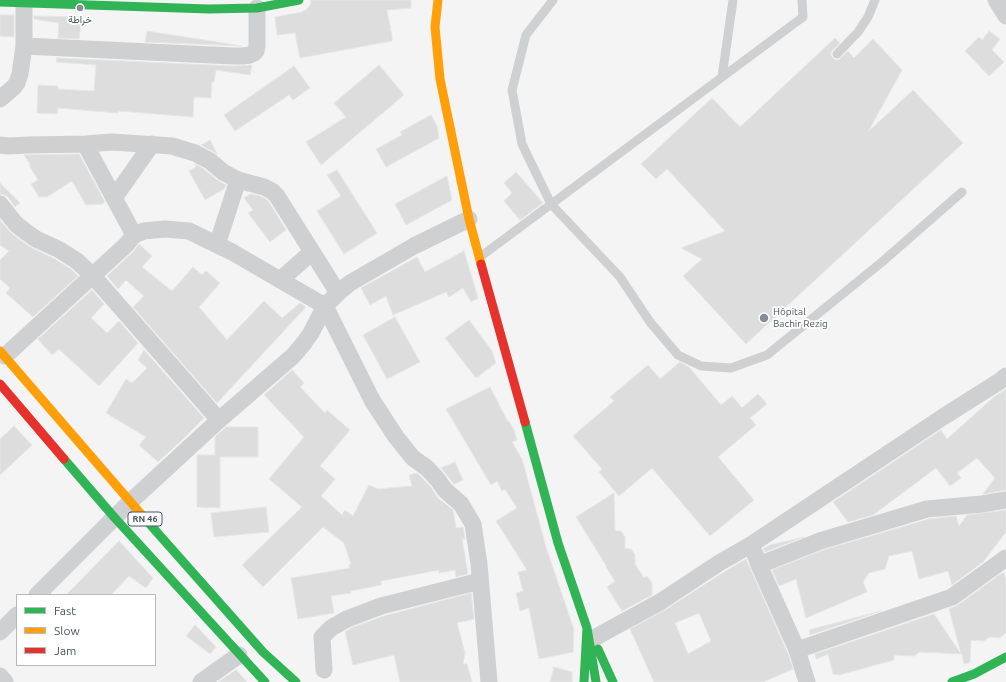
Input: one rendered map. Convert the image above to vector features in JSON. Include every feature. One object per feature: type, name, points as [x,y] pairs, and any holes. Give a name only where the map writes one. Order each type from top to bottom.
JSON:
[{"type":"main road","points":[[0,2],[209,9],[257,8],[299,0]]},
{"type":"main road","points":[[438,0],[435,27],[440,79],[469,219],[558,543],[590,633],[613,682]]},
{"type":"main road","name":"RN 46","points":[[2,354],[130,502],[263,652],[296,682]]},
{"type":"main road","name":"RN 46","points":[[0,384],[114,517],[265,682]]},
{"type":"main road","points":[[584,682],[590,633]]},
{"type":"main road","points":[[590,633],[596,682]]},
{"type":"main road","points":[[952,682],[974,674],[1006,657]]},
{"type":"street","points":[[996,0],[1006,16]]},
{"type":"street","points":[[0,99],[14,87],[20,74],[24,46],[24,3]]},
{"type":"street","points":[[24,46],[233,56],[250,55],[256,51],[257,46],[257,8]]},
{"type":"street","points":[[0,145],[85,144],[112,142],[172,146],[195,153],[210,162],[222,172],[238,180],[264,187],[272,191],[277,196],[338,293]]},
{"type":"street","points":[[85,144],[134,236]]},
{"type":"street","points":[[114,198],[152,144]]},
{"type":"street","points":[[217,245],[238,180]]},
{"type":"street","points":[[0,204],[16,224],[26,232],[36,239],[77,260],[93,276],[219,420]]},
{"type":"street","points":[[38,594],[130,502],[219,420],[293,356],[311,333],[325,306],[338,293],[350,283],[414,246],[469,219]]},
{"type":"street","points":[[2,354],[93,276],[134,236],[144,231],[165,228],[189,231],[232,252],[325,306],[372,400],[396,437],[413,458],[427,468],[445,490],[461,504],[473,524],[480,581],[489,682]]},
{"type":"street","points":[[280,280],[312,252]]},
{"type":"street","points":[[590,633],[660,602],[719,563],[752,544],[1006,376]]},
{"type":"street","points":[[759,565],[820,541],[927,509],[982,504],[1006,500]]},
{"type":"street","points":[[752,544],[759,565],[797,650],[806,682]]},
{"type":"street","points":[[797,650],[952,597],[1006,558]]},
{"type":"street","points":[[324,670],[322,637],[331,628],[348,619],[381,606],[480,581]]},
{"type":"street","points":[[0,632],[16,616]]},
{"type":"street","points":[[201,682],[239,655]]},
{"type":"street","points":[[0,676],[5,682]]},
{"type":"lane","points":[[554,0],[526,36],[512,90],[522,144],[551,204],[620,277],[650,322],[678,355],[701,366],[730,368],[767,355],[882,262],[962,192]]},
{"type":"lane","points":[[722,77],[733,0]]},
{"type":"lane","points":[[480,257],[803,17],[802,0]]},
{"type":"lane","points":[[837,54],[858,32],[868,17],[875,0]]},
{"type":"building","points":[[311,0],[411,0],[411,8],[387,10],[392,41],[300,58],[295,33],[277,35],[275,17],[302,12],[311,4]]},
{"type":"building","points":[[0,15],[14,15],[14,37],[0,36]]},
{"type":"building","points":[[34,16],[82,17],[79,39],[58,38],[59,23],[34,19]]},
{"type":"building","points":[[147,31],[242,46],[145,42]]},
{"type":"building","points":[[989,31],[1000,39],[992,50],[1004,62],[989,76],[965,51],[979,37],[982,40]]},
{"type":"building","points":[[835,38],[840,43],[831,52],[831,56],[835,60],[841,58],[848,51],[854,58],[873,39],[902,70],[868,132],[913,90],[963,143],[746,344],[683,276],[702,259],[681,248],[725,231],[667,169],[656,179],[641,164],[712,98],[740,127]]},
{"type":"building","points":[[57,58],[233,66],[252,65],[250,75],[216,70],[214,82],[212,82],[211,98],[194,97],[193,117],[58,108],[57,114],[37,113],[38,85],[58,86],[58,89],[94,91],[96,65],[56,62]]},
{"type":"building","points":[[379,65],[404,95],[321,165],[306,142],[346,117],[334,103]]},
{"type":"building","points":[[294,66],[310,88],[293,100],[289,95],[235,131],[224,115]]},
{"type":"building","points":[[431,115],[437,126],[439,138],[386,167],[376,149],[402,135],[400,132]]},
{"type":"building","points":[[210,140],[217,154],[201,145]]},
{"type":"building","points":[[79,154],[105,202],[102,204],[86,205],[72,181],[47,197],[39,197],[31,184],[38,180],[24,155]]},
{"type":"building","points":[[195,164],[226,185],[224,189],[205,200],[189,171],[196,167]]},
{"type":"building","points":[[337,170],[377,233],[344,254],[317,211],[341,196],[327,175]]},
{"type":"building","points":[[516,172],[543,203],[520,220],[504,201],[512,193],[504,183]]},
{"type":"building","points":[[447,176],[452,200],[406,225],[395,204]]},
{"type":"building","points":[[0,183],[20,203],[15,207],[8,197],[0,194]]},
{"type":"building","points":[[250,194],[260,196],[269,202],[286,230],[270,242],[248,213],[253,210],[244,198]]},
{"type":"building","points":[[0,220],[10,232],[20,240],[71,269],[78,276],[33,317],[6,293],[10,288],[0,279],[0,260],[9,251],[0,245]]},
{"type":"building","points":[[139,244],[152,256],[142,267],[172,291],[193,267],[202,275],[206,271],[220,283],[199,307],[227,340],[264,301],[282,318],[300,303],[306,307],[217,403],[133,307],[144,296],[126,280],[118,289],[107,276],[133,252]]},
{"type":"building","points":[[464,251],[478,298],[471,302],[463,288],[449,297],[446,292],[393,315],[386,296],[370,305],[361,288],[417,257],[425,272]]},
{"type":"building","points":[[92,290],[104,304],[91,318],[107,333],[119,321],[138,343],[99,386],[59,349],[52,355],[38,339]]},
{"type":"building","points":[[395,317],[420,362],[387,379],[363,335]]},
{"type":"building","points":[[469,320],[492,351],[496,363],[476,378],[445,338]]},
{"type":"building","points":[[144,350],[204,418],[158,462],[139,445],[146,437],[106,413],[126,379],[132,383],[147,368],[138,360]]},
{"type":"building","points":[[680,362],[689,367],[721,405],[732,396],[742,408],[758,394],[767,404],[750,418],[756,425],[718,457],[754,500],[710,536],[652,468],[619,496],[599,472],[602,469],[573,436],[614,401],[610,397],[648,365],[660,379]]},
{"type":"building","points":[[292,370],[304,383],[300,387],[325,413],[327,410],[350,430],[320,466],[335,479],[321,496],[342,515],[345,510],[353,516],[369,485],[378,489],[412,486],[409,475],[417,473],[430,486],[438,498],[453,510],[456,528],[463,527],[465,539],[462,539],[468,574],[456,577],[455,570],[439,573],[439,570],[381,581],[381,585],[351,591],[351,593],[331,596],[334,613],[298,619],[291,578],[350,568],[349,565],[351,564],[344,543],[323,527],[263,587],[242,565],[302,507],[269,479],[304,437],[264,395]]},
{"type":"building","points":[[490,387],[508,422],[509,421],[514,430],[517,440],[512,442],[522,459],[546,547],[574,630],[573,652],[539,659],[529,608],[520,611],[516,593],[523,591],[518,572],[527,570],[496,521],[517,508],[505,489],[502,491],[497,481],[491,485],[446,409]]},
{"type":"building","points":[[1006,389],[1006,490],[983,494],[995,478],[977,458],[957,473],[961,478],[950,486],[936,468],[873,515],[848,522],[833,502],[941,430],[947,439],[994,397]]},
{"type":"building","points":[[14,426],[32,445],[0,475],[0,439]]},
{"type":"building","points":[[226,427],[258,427],[258,457],[220,457],[220,508],[197,507],[197,455],[215,455],[215,437]]},
{"type":"building","points":[[455,462],[463,480],[454,484],[441,468]]},
{"type":"building","points":[[614,493],[615,531],[621,531],[625,537],[625,549],[631,549],[635,555],[635,564],[644,578],[647,576],[652,583],[652,595],[622,611],[607,587],[615,581],[576,517]]},
{"type":"building","points":[[266,507],[269,532],[214,537],[211,513]]},
{"type":"building","points":[[1006,510],[1006,532],[983,562],[952,585],[948,571],[919,579],[912,551],[889,556],[885,569],[869,573],[863,582],[867,592],[806,618],[796,579],[779,586],[772,570],[823,550],[929,519],[956,516],[959,526],[967,515]]},
{"type":"building","points":[[804,537],[765,552],[763,549],[770,545]]},
{"type":"building","points":[[119,541],[153,578],[146,588],[129,576],[112,594],[67,594]]},
{"type":"building","points":[[746,559],[788,654],[793,669],[763,682],[654,682],[630,629],[665,610]],"holes":[[[699,613],[711,641],[688,654],[675,623]]]},
{"type":"building","points":[[1004,573],[1006,581],[1006,633],[999,638],[990,637],[984,641],[971,640],[969,663],[964,664],[949,609],[958,605]]},
{"type":"building","points":[[471,593],[474,619],[457,623],[465,653],[463,664],[467,664],[472,682],[400,682],[394,655],[353,665],[345,632],[351,628],[384,616]]},
{"type":"building","points":[[881,611],[810,635],[809,630]]},
{"type":"building","points":[[934,614],[961,654],[920,652],[914,656],[894,655],[894,660],[839,675],[833,674],[828,654],[816,659],[815,654]]},
{"type":"building","points":[[195,625],[216,647],[210,654],[186,636]]},
{"type":"building","points":[[554,667],[572,672],[572,682],[550,682]]},
{"type":"building","points":[[236,670],[247,682],[218,682]]},
{"type":"traffic: fast","points":[[0,2],[209,9],[257,8],[299,0]]},
{"type":"traffic: fast","points":[[525,422],[558,543],[587,628],[596,682]]},
{"type":"traffic: fast","points":[[64,459],[114,517],[265,682]]},
{"type":"traffic: fast","points":[[147,521],[263,652],[296,682]]},
{"type":"traffic: fast","points":[[584,682],[587,628]]},
{"type":"traffic: fast","points":[[598,649],[613,682]]},
{"type":"traffic: fast","points":[[952,682],[974,674],[1006,657]]},
{"type":"traffic: slow","points":[[438,0],[435,27],[440,79],[469,219],[481,264]]},
{"type":"traffic: slow","points":[[0,351],[147,521]]},
{"type":"traffic: jam","points":[[481,264],[525,422]]},
{"type":"traffic: jam","points":[[0,384],[64,459]]},
{"type":"place","name":"خراطة","points":[[80,8]]},
{"type":"place","name":"Hôpital Bachir Rezig","points":[[764,318]]}]
